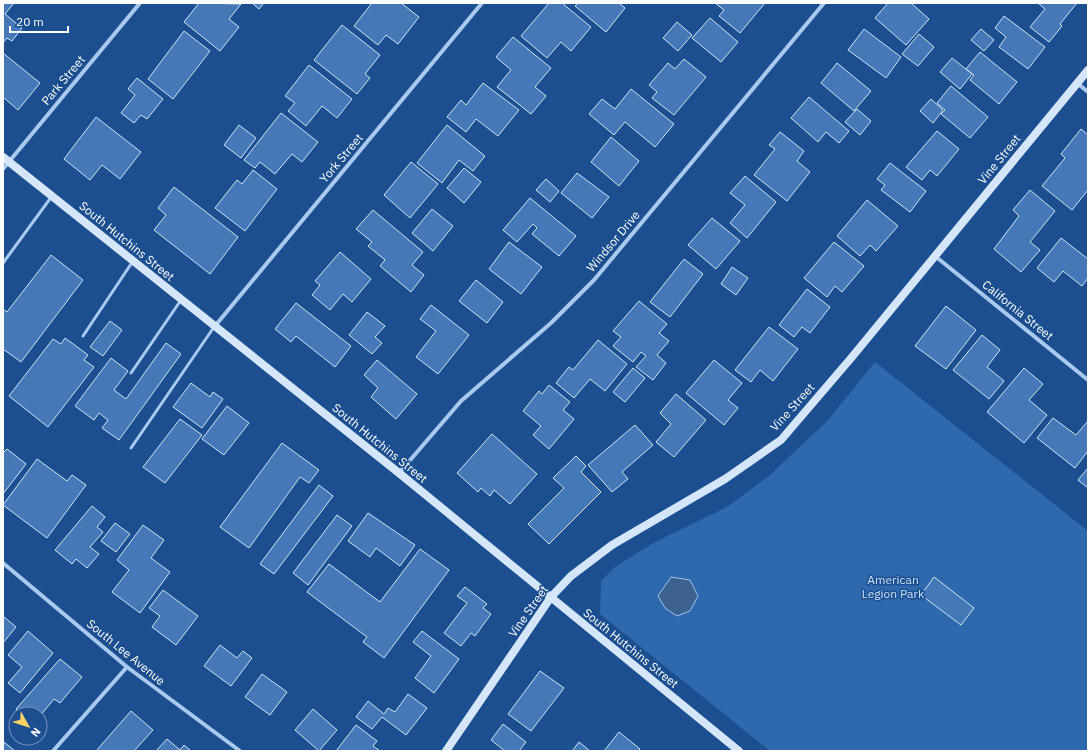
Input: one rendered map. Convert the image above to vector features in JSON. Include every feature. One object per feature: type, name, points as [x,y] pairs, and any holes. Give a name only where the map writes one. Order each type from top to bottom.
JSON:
[{"type":"street","name":"Park Street","points":[[3,170],[6,159],[140,3]]},
{"type":"street","name":"York Street","points":[[215,326],[482,3]]},
{"type":"street","name":"Windsor Drive","points":[[398,473],[461,401],[551,323],[594,280],[824,3]]},
{"type":"street","name":"Vine Street","points":[[446,751],[551,597],[572,576],[612,545],[725,479],[781,440],[852,358],[1088,70]]},
{"type":"street","points":[[1077,83],[1088,92]]},
{"type":"street","name":"South Hutchins Street","points":[[6,159],[398,473],[739,751]]},
{"type":"street","name":"California Street","points":[[935,256],[1088,380]]},
{"type":"street","name":"South Lee Avenue","points":[[3,563],[128,667],[240,751]]},
{"type":"street","points":[[53,751],[128,667]]},
{"type":"lane","points":[[3,264],[52,196]]},
{"type":"lane","points":[[83,336],[133,261]]},
{"type":"lane","points":[[131,373],[181,299]]},
{"type":"lane","points":[[131,448],[215,326]]},
{"type":"green space","name":"American Legion Park","points":[[875,362],[1088,531],[1088,751],[770,751],[600,614],[601,581],[615,567],[655,542],[727,507],[770,475],[828,420]]},
{"type":"shaded area","points":[[671,577],[690,580],[698,596],[690,611],[677,616],[665,608],[658,596]]},
{"type":"building","points":[[3,3],[14,3],[5,14],[22,28],[12,41],[7,38],[3,43]]},
{"type":"building","points":[[199,3],[241,4],[229,19],[239,27],[220,51],[184,22]]},
{"type":"building","points":[[252,3],[264,3],[259,9]]},
{"type":"building","points":[[372,3],[401,3],[419,17],[398,44],[386,35],[378,45],[354,26]]},
{"type":"building","points":[[549,3],[562,3],[591,27],[571,51],[561,42],[547,58],[521,36]]},
{"type":"building","points":[[578,3],[619,3],[625,8],[606,32],[575,6]]},
{"type":"building","points":[[715,3],[765,3],[740,33],[719,16],[724,10]]},
{"type":"building","points":[[888,3],[911,3],[929,19],[906,45],[875,18]]},
{"type":"building","points":[[1038,3],[1077,3],[1060,24],[1062,26],[1049,42],[1030,27],[1045,9]]},
{"type":"building","points":[[1004,16],[1045,47],[1028,69],[999,47],[1006,37],[995,28]]},
{"type":"building","points":[[710,18],[738,42],[721,62],[692,38]]},
{"type":"building","points":[[677,22],[692,35],[678,51],[663,38]]},
{"type":"building","points":[[342,25],[380,55],[365,74],[370,78],[357,94],[314,60]]},
{"type":"building","points":[[864,29],[901,57],[886,78],[848,50]]},
{"type":"building","points":[[981,29],[994,40],[984,51],[971,40]]},
{"type":"building","points":[[184,31],[210,51],[173,99],[148,79]]},
{"type":"building","points":[[919,34],[934,47],[918,66],[902,54]]},
{"type":"building","points":[[513,37],[551,68],[535,87],[546,96],[531,114],[497,87],[511,70],[496,57]]},
{"type":"building","points":[[980,52],[1017,82],[999,104],[970,80],[974,75],[966,69]]},
{"type":"building","points":[[3,53],[40,83],[18,110],[3,97]]},
{"type":"building","points":[[952,58],[972,74],[960,89],[940,72]]},
{"type":"building","points":[[684,59],[706,77],[674,115],[652,98],[657,92],[649,85],[668,63],[675,69]]},
{"type":"building","points":[[837,63],[871,91],[854,111],[821,83]]},
{"type":"building","points":[[309,65],[352,99],[337,118],[322,106],[306,126],[288,111],[295,103],[285,96]]},
{"type":"building","points":[[137,78],[163,99],[147,119],[141,115],[134,123],[121,113],[135,95],[128,89]]},
{"type":"building","points":[[483,83],[519,110],[498,136],[476,119],[466,132],[447,117],[461,100],[466,105]]},
{"type":"building","points":[[951,86],[988,117],[970,138],[941,114],[945,110],[937,103]]},
{"type":"building","points":[[631,89],[674,124],[655,147],[625,122],[614,135],[589,114],[602,99],[615,109]]},
{"type":"building","points":[[809,97],[849,131],[839,143],[826,132],[818,142],[791,118]]},
{"type":"building","points":[[931,99],[943,110],[933,123],[920,111]]},
{"type":"building","points":[[857,109],[871,121],[860,135],[845,122]]},
{"type":"building","points":[[281,113],[318,142],[302,162],[292,154],[275,174],[260,162],[255,168],[244,160]]},
{"type":"building","points":[[96,117],[141,152],[120,179],[102,165],[90,180],[64,159]]},
{"type":"building","points":[[239,125],[256,138],[241,158],[224,145]]},
{"type":"building","points":[[447,125],[485,156],[473,171],[459,160],[442,183],[417,163]]},
{"type":"building","points":[[1081,129],[1088,135],[1088,190],[1072,210],[1042,186],[1065,158],[1061,154]]},
{"type":"building","points":[[937,131],[959,149],[937,176],[930,170],[922,180],[906,167]]},
{"type":"building","points":[[780,132],[804,151],[797,161],[810,172],[787,201],[754,175],[775,149],[769,145]]},
{"type":"building","points":[[611,137],[639,161],[619,186],[591,162]]},
{"type":"building","points":[[411,162],[438,184],[410,218],[384,195]]},
{"type":"building","points":[[890,163],[926,191],[910,212],[881,190],[885,185],[877,179]]},
{"type":"building","points":[[464,168],[481,182],[464,203],[447,188]]},
{"type":"building","points":[[253,170],[277,189],[245,231],[215,208],[237,180],[242,184]]},
{"type":"building","points":[[577,173],[609,197],[592,218],[561,193]]},
{"type":"building","points":[[745,176],[776,202],[747,238],[730,223],[745,205],[730,193]]},
{"type":"building","points":[[546,179],[559,191],[550,202],[536,190]]},
{"type":"building","points":[[174,187],[238,237],[210,274],[154,230],[166,215],[158,208]]},
{"type":"building","points":[[1030,190],[1055,211],[1030,242],[1040,250],[1021,272],[994,249],[1019,216],[1013,210]]},
{"type":"building","points":[[530,198],[576,236],[559,256],[532,234],[537,228],[533,224],[517,242],[503,230]]},
{"type":"building","points":[[867,200],[898,226],[876,251],[870,245],[860,256],[837,236]]},
{"type":"building","points":[[432,209],[453,226],[433,251],[412,233]]},
{"type":"building","points":[[373,210],[423,252],[412,265],[424,275],[411,292],[380,266],[385,260],[368,246],[372,242],[356,229]]},
{"type":"building","points":[[712,218],[740,241],[716,269],[688,245]]},
{"type":"building","points":[[1061,238],[1088,259],[1088,278],[1082,286],[1063,271],[1054,282],[1037,268]]},
{"type":"building","points":[[509,242],[542,267],[521,294],[489,269]]},
{"type":"building","points":[[834,242],[864,266],[842,292],[835,286],[827,297],[804,278]]},
{"type":"building","points":[[340,252],[371,279],[352,302],[343,294],[330,310],[312,295],[320,285],[315,281]]},
{"type":"building","points":[[51,255],[83,280],[21,362],[3,349],[3,309],[7,312]]},
{"type":"building","points":[[684,259],[703,274],[670,317],[650,302]]},
{"type":"building","points":[[732,267],[748,278],[736,295],[721,284]]},
{"type":"building","points":[[476,280],[503,302],[487,323],[459,301]]},
{"type":"building","points":[[807,289],[830,307],[810,333],[802,327],[794,337],[779,325]]},
{"type":"building","points":[[639,301],[667,324],[659,333],[669,341],[657,355],[666,363],[653,380],[636,367],[646,356],[641,352],[633,362],[613,346],[621,337],[613,331]]},
{"type":"building","points":[[296,303],[351,346],[335,367],[296,336],[291,342],[275,329]]},
{"type":"building","points":[[431,305],[469,335],[438,374],[416,357],[436,331],[420,319]]},
{"type":"building","points":[[946,306],[976,330],[946,369],[915,346]]},
{"type":"building","points":[[367,312],[385,326],[375,337],[382,343],[372,354],[349,335]]},
{"type":"building","points":[[110,321],[122,330],[103,356],[90,347]]},
{"type":"building","points":[[769,327],[798,349],[773,381],[760,370],[751,382],[735,370]]},
{"type":"building","points":[[982,335],[1000,350],[987,367],[1004,381],[989,399],[953,370]]},
{"type":"building","points":[[65,338],[88,355],[84,360],[94,367],[48,427],[9,396],[53,339],[61,344]]},
{"type":"building","points":[[598,340],[627,364],[605,391],[590,379],[574,398],[556,383],[569,367],[573,370]]},
{"type":"building","points":[[166,343],[181,354],[119,440],[102,428],[108,420],[99,413],[94,420],[75,406],[111,358],[128,371],[114,390],[126,399]]},
{"type":"building","points":[[377,360],[417,394],[396,419],[371,397],[378,388],[364,375]]},
{"type":"building","points":[[714,360],[742,383],[728,400],[738,408],[724,425],[686,393]]},
{"type":"building","points":[[633,368],[645,378],[625,402],[613,392]]},
{"type":"building","points":[[1024,368],[1043,384],[1029,400],[1047,415],[1024,443],[987,412]]},
{"type":"building","points":[[191,383],[210,397],[213,392],[223,399],[202,428],[173,407]]},
{"type":"building","points":[[549,385],[570,402],[563,410],[574,419],[549,449],[533,435],[541,426],[523,411],[539,391],[542,394]]},
{"type":"building","points":[[676,394],[706,420],[674,457],[656,442],[671,424],[660,413]]},
{"type":"building","points":[[227,406],[249,423],[224,455],[202,439]]},
{"type":"building","points":[[1053,418],[1076,435],[1088,421],[1088,451],[1075,468],[1037,438]]},
{"type":"building","points":[[180,419],[202,435],[165,483],[143,467]]},
{"type":"building","points":[[635,425],[653,445],[622,472],[628,479],[612,492],[588,465]]},
{"type":"building","points":[[492,434],[537,474],[510,504],[494,490],[490,496],[481,488],[478,492],[457,473]]},
{"type":"building","points":[[282,443],[319,470],[309,483],[300,477],[249,548],[220,527]]},
{"type":"building","points":[[7,449],[26,464],[3,494],[3,453]]},
{"type":"building","points":[[576,456],[586,466],[581,472],[601,492],[549,544],[528,524],[564,488],[553,478]]},
{"type":"building","points":[[37,459],[67,481],[72,475],[86,485],[47,538],[3,505]]},
{"type":"building","points":[[1088,468],[1088,488],[1078,480]]},
{"type":"building","points":[[319,485],[333,496],[274,574],[260,564]]},
{"type":"building","points":[[92,506],[105,517],[97,527],[103,532],[90,547],[99,554],[87,568],[76,559],[72,564],[55,550]]},
{"type":"building","points":[[368,513],[415,545],[400,566],[376,548],[370,557],[348,541]]},
{"type":"building","points":[[337,515],[352,526],[308,585],[293,573]]},
{"type":"building","points":[[115,523],[130,534],[116,552],[101,541]]},
{"type":"building","points":[[143,525],[164,540],[151,558],[170,572],[140,613],[112,592],[129,570],[117,560]]},
{"type":"building","points":[[420,549],[449,570],[384,658],[363,642],[367,637],[307,592],[329,564],[380,602]]},
{"type":"building","points":[[934,577],[974,608],[961,625],[921,595]]},
{"type":"building","points":[[465,587],[487,604],[483,608],[491,614],[475,636],[471,633],[461,646],[444,633],[467,603],[457,596]]},
{"type":"building","points":[[163,590],[198,616],[176,645],[152,627],[160,616],[149,608]]},
{"type":"building","points":[[3,616],[16,627],[3,643]]},
{"type":"building","points":[[28,631],[53,653],[20,693],[8,683],[22,667],[8,655]]},
{"type":"building","points":[[422,631],[459,659],[434,693],[415,678],[431,656],[413,642]]},
{"type":"building","points":[[220,645],[237,658],[243,651],[252,658],[231,686],[204,666]]},
{"type":"building","points":[[60,659],[82,677],[60,703],[54,699],[48,706],[19,706]]},
{"type":"building","points":[[540,671],[564,688],[531,731],[508,714]]},
{"type":"building","points":[[262,674],[287,692],[270,715],[245,697]]},
{"type":"building","points":[[408,694],[427,708],[406,735],[382,717],[372,729],[356,717],[368,701],[384,714],[388,708],[395,712]]},
{"type":"building","points":[[313,709],[337,730],[319,751],[295,730]]},
{"type":"building","points":[[131,711],[153,730],[134,751],[96,751]]},
{"type":"building","points":[[503,724],[526,742],[519,751],[505,751],[491,740]]},
{"type":"building","points":[[356,725],[377,741],[373,746],[380,751],[336,751]]},
{"type":"building","points":[[619,732],[640,749],[638,751],[604,751]]},
{"type":"building","points":[[167,739],[180,750],[184,745],[191,751],[156,751]]},
{"type":"building","points":[[4,742],[15,751],[3,751]]},
{"type":"building","points":[[579,742],[590,751],[572,751]]}]
